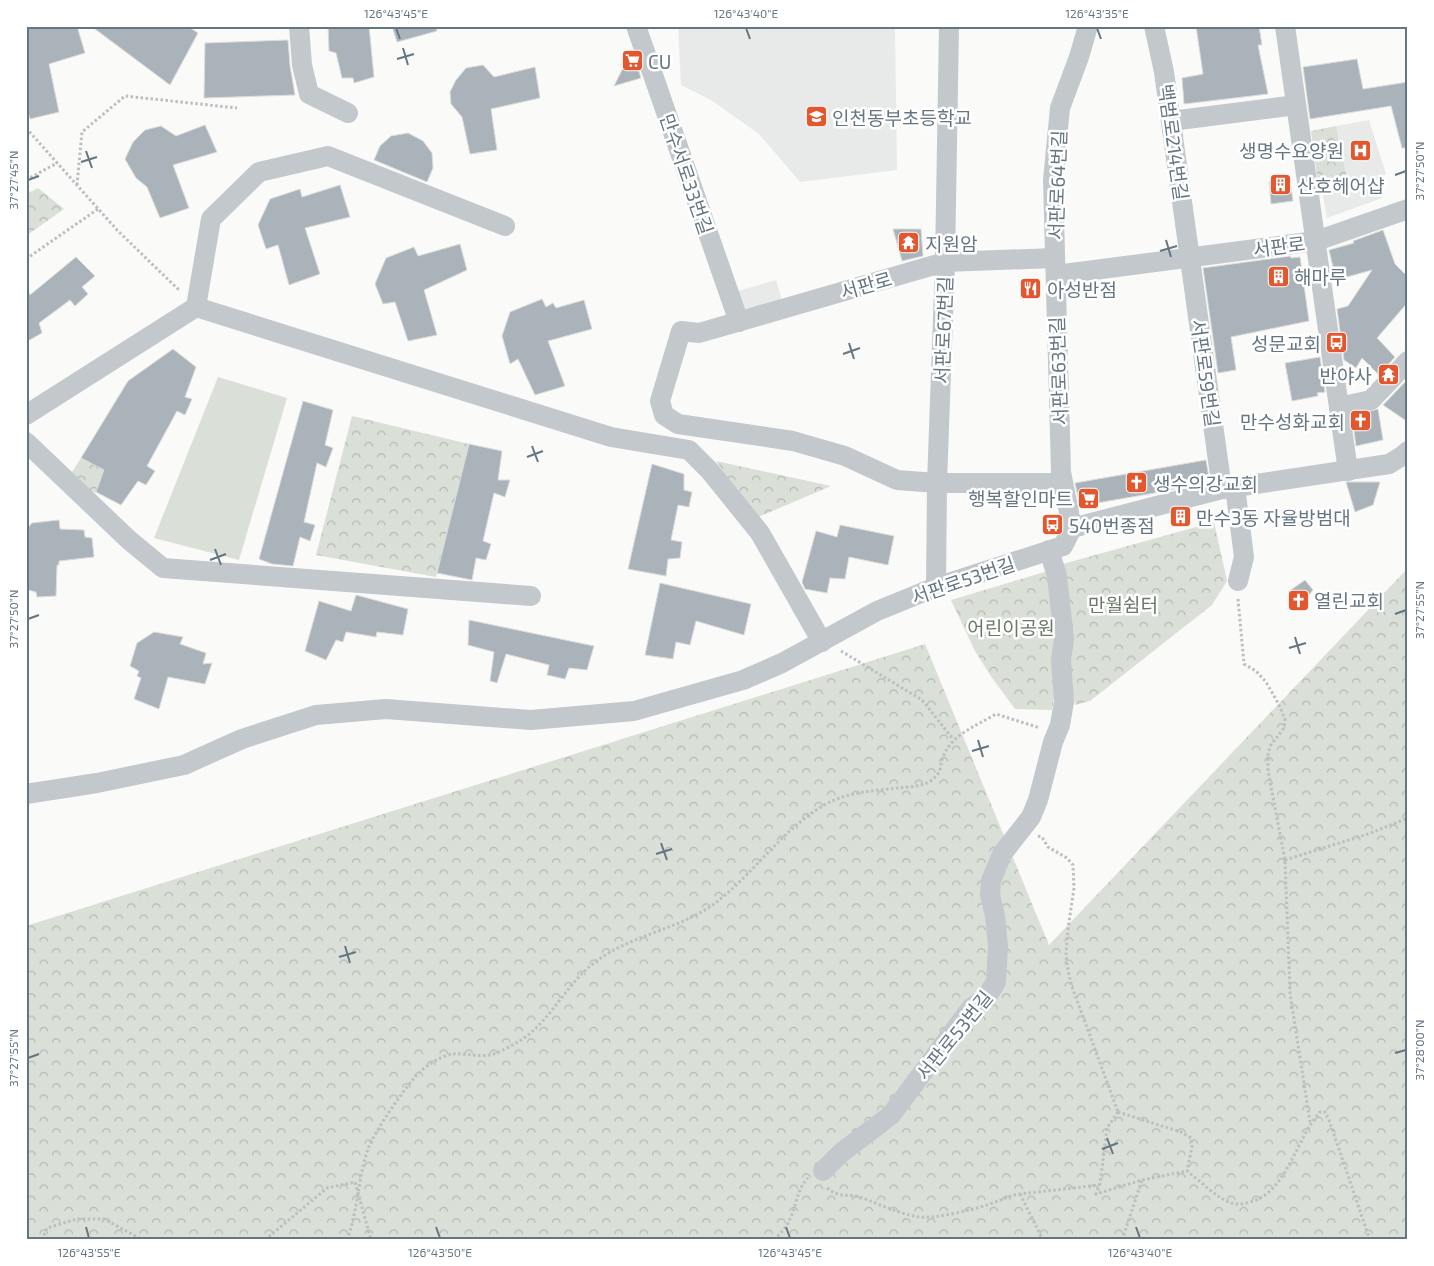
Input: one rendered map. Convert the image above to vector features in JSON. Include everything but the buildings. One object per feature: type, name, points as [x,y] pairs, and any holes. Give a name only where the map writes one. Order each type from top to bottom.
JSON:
[{"type":"street","points":[[299,26],[302,65],[309,94],[348,113]]},
{"type":"street","name":"만수서로33번길","points":[[636,26],[739,322]]},
{"type":"street","name":"서판로67번길","points":[[936,588],[936,483],[945,262],[949,26]]},
{"type":"street","name":"서판로64번길","points":[[1055,267],[1053,180],[1060,108],[1088,26]]},
{"type":"street","name":"백범로214번길","points":[[1154,26],[1164,72],[1190,258]]},
{"type":"street","points":[[1285,26],[1348,471]]},
{"type":"street","points":[[1171,121],[1296,105]]},
{"type":"street","points":[[26,415],[196,307],[211,219],[259,172],[328,156],[505,226]]},
{"type":"street","name":"서판로","points":[[936,483],[897,480],[845,456],[793,441],[678,424],[664,415],[660,401],[681,331],[699,334],[945,262],[1055,267],[1190,258],[1316,241],[1408,209]]},
{"type":"street","name":"서판로59번길","points":[[1190,258],[1228,488]]},
{"type":"street","name":"서판로63번길","points":[[1055,267],[1061,472],[1072,528]]},
{"type":"street","points":[[196,307],[611,437],[689,450],[710,470],[760,533],[822,642]]},
{"type":"street","points":[[1339,407],[1371,400],[1408,361]]},
{"type":"street","points":[[26,442],[129,540],[163,568],[531,596]]},
{"type":"street","points":[[1072,528],[1228,488],[1389,464],[1408,451]]},
{"type":"street","points":[[936,483],[1063,483]]},
{"type":"street","points":[[1228,488],[1244,557],[1238,581]]},
{"type":"street","name":"서판로53번길","points":[[26,794],[97,783],[184,765],[242,739],[316,715],[386,709],[531,720],[634,711],[743,680],[782,663],[877,611],[936,588],[1063,546],[1072,528]]},
{"type":"street","name":"서판로53번길","points":[[817,1178],[841,1153],[891,1115],[971,1008],[985,1000],[996,982],[998,946],[995,916],[990,895],[991,881],[1002,854],[1030,817],[1038,800],[1060,725],[1064,702],[1061,660],[1064,639],[1057,576],[1049,550]]},
{"type":"path","points":[[77,185],[82,132],[125,96],[237,108]]},
{"type":"path","points":[[26,128],[98,209],[196,307]]},
{"type":"path","points":[[26,180],[58,163]]},
{"type":"path","points":[[26,260],[98,209]]},
{"type":"path","points":[[1238,581],[1244,664],[1256,671],[1266,682],[1285,719],[1284,728],[1270,746],[1268,771],[1285,860],[1290,993],[1310,1122]]},
{"type":"path","points":[[822,642],[848,654],[922,700],[953,739]]},
{"type":"path","points":[[347,1240],[353,1223],[369,1148],[374,1137],[410,1084],[429,1064],[451,1054],[490,1055],[518,1042],[542,1021],[571,984],[594,963],[625,945],[678,924],[713,905],[744,879],[791,831],[812,813],[826,804],[852,794],[914,786],[929,782],[940,771],[941,760],[953,739],[996,714],[1056,734]]},
{"type":"path","points":[[1285,860],[1368,834],[1408,818]]},
{"type":"path","points":[[1011,842],[1039,835],[1048,847],[1067,858],[1073,866],[1074,888],[1068,928],[1066,965],[1118,1112]]},
{"type":"path","points":[[1118,1112],[1106,1128],[1100,1184],[1096,1194],[1142,1180],[1187,1171],[1232,1204],[1256,1201],[1272,1190],[1280,1180],[1310,1122],[1322,1111],[1325,1112],[1370,1240]]},
{"type":"path","points":[[1118,1112],[1181,1132],[1191,1138],[1192,1147],[1187,1171]]},
{"type":"path","points":[[774,1240],[790,1220],[799,1188],[817,1178],[839,1196],[860,1197],[905,1214],[920,1217],[932,1217],[988,1205],[1009,1196],[1100,1184]]},
{"type":"path","points":[[1122,1240],[1142,1180]]},
{"type":"path","points":[[265,1240],[327,1188],[355,1182],[372,1240]]},
{"type":"path","points":[[1020,1194],[1043,1240]]},
{"type":"path","points":[[42,1240],[47,1228],[77,1219],[104,1219],[143,1240]]},
{"type":"shaded area","name":"인천동부초등학교","points":[[678,26],[895,26],[897,170],[800,182],[759,134],[711,100],[681,85]]},
{"type":"shaded area","name":"생명수요양원","points":[[1369,120],[1386,174],[1377,180],[1382,198],[1327,218],[1322,191],[1318,185],[1347,176],[1336,126]]},
{"type":"shaded area","points":[[776,280],[782,300],[744,310],[738,291]]},
{"type":"green space","points":[[1336,126],[1347,177],[1318,185],[1311,131]]},
{"type":"green space","points":[[38,188],[64,209],[26,236],[26,194]]},
{"type":"green space","points":[[218,377],[287,398],[239,560],[154,538]]},
{"type":"green space","points":[[352,416],[469,444],[436,577],[316,555]]},
{"type":"green space","points":[[81,458],[104,470],[96,493],[67,480]]},
{"type":"green space","points":[[716,461],[831,486],[756,518]]},
{"type":"green space","name":"만월쉼터","points":[[1214,522],[1227,581],[1212,605],[1090,701],[1075,705],[1069,675],[1063,564]]},
{"type":"green space","points":[[1408,568],[1408,1240],[26,1240],[26,926],[925,644],[1049,945]]},
{"type":"green space","name":"어린이공원","points":[[1048,571],[1055,635],[1053,647],[1054,697],[1052,710],[1015,709],[975,651],[951,600]]},
{"type":"place","name":"CU","points":[[632,61]]},
{"type":"place","name":"인천동부초등학교","points":[[816,117]]},
{"type":"place","name":"생명수요양원","points":[[1360,150]]},
{"type":"place","name":"산호헤어샵","points":[[1281,185]]},
{"type":"place","name":"지원암","points":[[909,243]]},
{"type":"place","name":"해마루","points":[[1278,276]]},
{"type":"place","name":"아성반점","points":[[1031,289]]},
{"type":"place","name":"성문교회","points":[[1337,343]]},
{"type":"place","name":"반야사","points":[[1388,375]]},
{"type":"place","name":"만수성화교회","points":[[1361,421]]},
{"type":"place","name":"생수의강교회","points":[[1137,483]]},
{"type":"place","name":"행복할인마트","points":[[1089,498]]},
{"type":"place","name":"만수3동 자율방범대","points":[[1180,517]]},
{"type":"place","name":"540번종점","points":[[1053,525]]},
{"type":"place","name":"열린교회","points":[[1298,600]]}]
